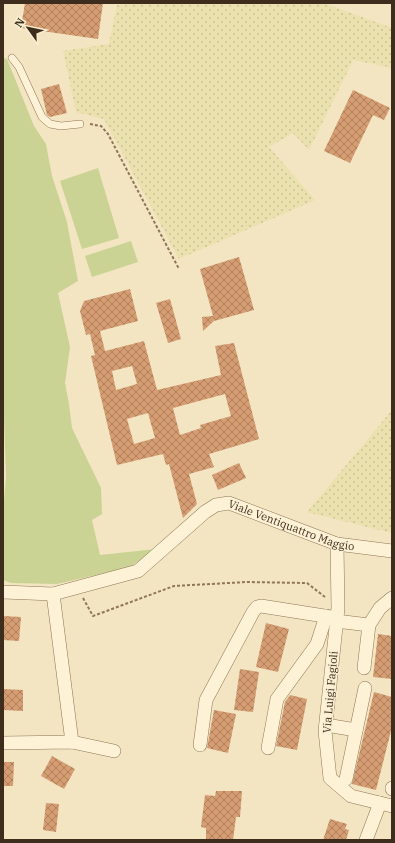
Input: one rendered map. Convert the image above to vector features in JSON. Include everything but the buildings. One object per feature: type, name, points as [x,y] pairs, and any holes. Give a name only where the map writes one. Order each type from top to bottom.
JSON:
[{"type":"street","name":"Viale Ventiquattro Maggio","points":[[3,592],[53,594],[138,570],[206,512],[216,505],[229,503],[337,544],[392,551]]},
{"type":"street","name":"Via Luigi Fagioli","points":[[337,544],[334,616],[325,731],[330,778],[351,796],[386,805],[366,840]]},
{"type":"street","points":[[53,594],[72,742]]},
{"type":"street","points":[[364,668],[369,625],[380,608],[392,598]]},
{"type":"street","points":[[200,745],[206,700],[257,607],[261,606],[334,616],[369,625]]},
{"type":"street","points":[[268,748],[277,699],[317,644],[334,616]]},
{"type":"street","points":[[346,778],[365,688]]},
{"type":"street","points":[[326,725],[356,730]]},
{"type":"street","points":[[3,743],[72,742],[114,751]]},
{"type":"lane","points":[[12,58],[19,67],[42,117],[50,124],[62,126],[80,124]]},
{"type":"path","points":[[80,124],[101,126],[108,134],[179,269]]},
{"type":"path","points":[[77,586],[92,616],[174,586],[247,582],[307,582],[334,616]]},
{"type":"shaded area","points":[[131,3],[324,3],[392,28],[392,70],[388,67],[353,60],[309,150],[293,133],[269,147],[315,200],[179,259],[104,119],[76,112],[63,51],[109,44],[117,5]]},
{"type":"shaded area","points":[[392,410],[392,533],[307,512]]},
{"type":"green space","points":[[3,58],[7,59],[34,126],[46,144],[52,176],[67,222],[78,281],[58,293],[70,347],[65,383],[72,428],[101,488],[102,514],[92,520],[100,555],[156,549],[130,567],[57,584],[11,583],[3,580],[3,514],[6,476],[3,390]]},
{"type":"green space","points":[[98,168],[119,238],[82,249],[60,181]]},
{"type":"green space","points":[[131,241],[138,262],[92,277],[85,256]]}]
